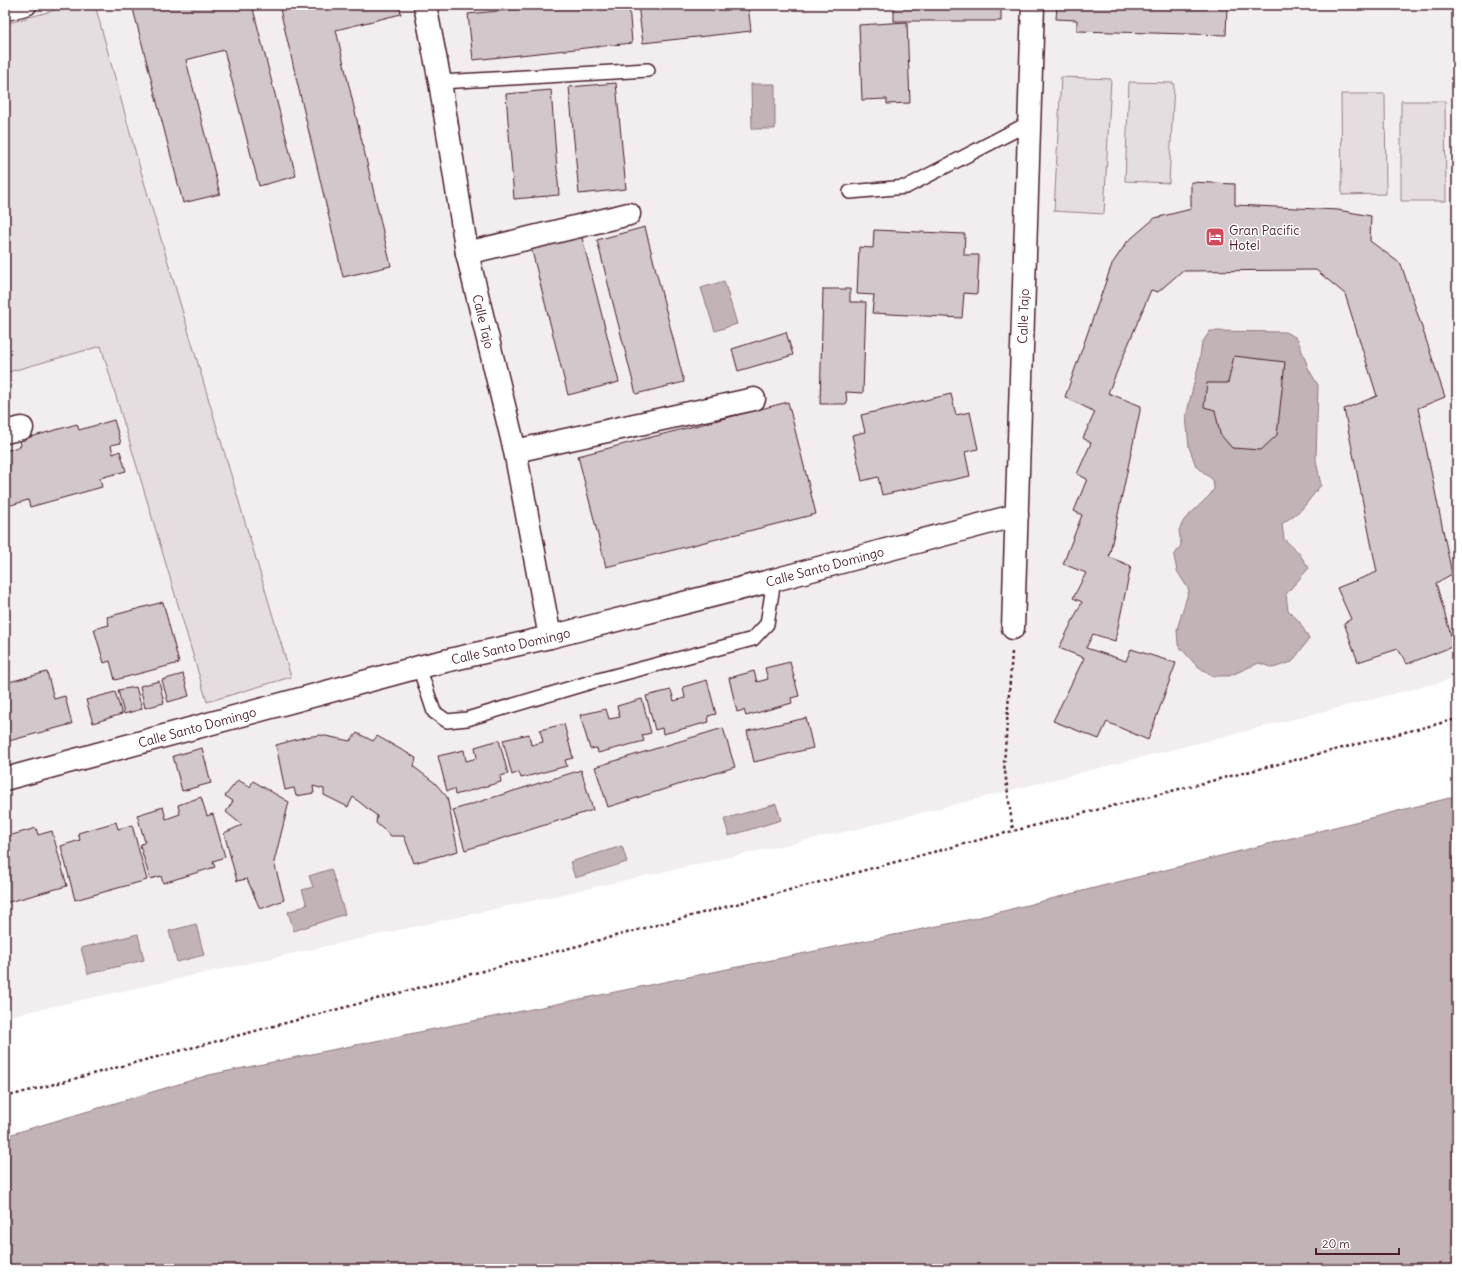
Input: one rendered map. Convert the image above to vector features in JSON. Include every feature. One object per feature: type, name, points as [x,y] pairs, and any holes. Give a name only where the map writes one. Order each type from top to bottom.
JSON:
[{"type":"street","points":[[5,11],[27,5]]},
{"type":"street","name":"Calle Tajo","points":[[425,5],[440,82],[467,253],[515,451],[550,637]]},
{"type":"street","name":"Calle Tajo","points":[[1013,628],[1033,5]]},
{"type":"street","points":[[467,253],[629,214]]},
{"type":"street","points":[[515,451],[754,399]]},
{"type":"street","name":"Calle Santo Domingo","points":[[5,779],[419,667],[550,637],[774,580],[1017,515]]},
{"type":"lane","points":[[440,82],[648,70]]},
{"type":"lane","points":[[850,192],[906,188],[1029,123]]},
{"type":"lane","points":[[419,667],[434,712],[447,721],[467,719],[591,682],[753,639],[767,624],[774,580]]},
{"type":"path","points":[[1013,628],[1004,764],[1013,831]]},
{"type":"path","points":[[5,1097],[1013,831],[1457,719]]},
{"type":"shaded area","points":[[5,5],[1457,5],[1457,678],[853,830],[5,1017]]},
{"type":"shaded area","points":[[73,5],[95,5],[137,158],[291,677],[207,702],[101,346],[5,373],[5,24]]},
{"type":"shaded area","points":[[1061,77],[1111,79],[1104,214],[1054,211]]},
{"type":"shaded area","points":[[1129,82],[1174,83],[1169,183],[1125,181]]},
{"type":"shaded area","points":[[751,84],[775,84],[775,129],[752,129]]},
{"type":"shaded area","points":[[1341,94],[1385,94],[1386,194],[1342,195]]},
{"type":"shaded area","points":[[1401,101],[1445,101],[1446,201],[1401,201]]},
{"type":"shaded area","points":[[724,281],[737,324],[715,331],[701,288]]},
{"type":"shaded area","points":[[1210,331],[1285,332],[1297,338],[1309,370],[1318,385],[1316,460],[1321,485],[1302,509],[1282,524],[1284,539],[1298,552],[1309,568],[1286,594],[1288,610],[1299,621],[1309,639],[1292,662],[1273,668],[1259,663],[1229,676],[1212,676],[1196,665],[1178,645],[1177,629],[1189,590],[1177,571],[1174,556],[1181,545],[1179,530],[1184,520],[1209,496],[1214,489],[1213,480],[1196,466],[1189,447],[1186,416],[1199,363],[1202,343]]},
{"type":"shaded area","points":[[1457,796],[1457,1269],[5,1269],[5,1136],[209,1075],[972,919]]},
{"type":"shaded area","points":[[776,804],[781,820],[729,836],[724,819]]},
{"type":"shaded area","points":[[622,846],[627,862],[575,878],[570,862]]},
{"type":"shaded area","points":[[331,869],[345,914],[294,931],[288,912],[307,905],[302,890],[313,887],[309,876]]},
{"type":"shaded area","points":[[196,924],[204,955],[177,962],[169,931]]},
{"type":"shaded area","points":[[138,934],[144,960],[88,974],[81,948]]},
{"type":"building","points":[[132,5],[252,5],[296,176],[259,186],[224,50],[186,60],[220,194],[183,203]]},
{"type":"building","points":[[279,5],[399,5],[401,14],[336,30],[391,266],[343,277]]},
{"type":"building","points":[[557,5],[629,5],[632,43],[473,60],[468,14]]},
{"type":"building","points":[[638,5],[748,5],[751,31],[643,43]]},
{"type":"building","points":[[894,5],[1001,5],[1001,21],[894,21]]},
{"type":"building","points":[[1057,5],[1203,5],[1203,7],[1227,7],[1226,35],[1077,31],[1077,20],[1056,19]]},
{"type":"building","points":[[907,22],[910,103],[887,104],[887,99],[862,100],[859,25]]},
{"type":"building","points":[[616,83],[626,189],[579,194],[569,87]]},
{"type":"building","points":[[551,90],[559,195],[514,199],[506,94]]},
{"type":"building","points":[[1191,182],[1235,184],[1235,205],[1338,210],[1371,216],[1370,241],[1401,264],[1445,397],[1418,408],[1452,574],[1436,583],[1454,646],[1407,664],[1398,649],[1358,662],[1344,623],[1351,619],[1337,588],[1377,572],[1344,409],[1377,396],[1345,294],[1316,270],[1182,271],[1158,292],[1151,290],[1108,393],[1141,406],[1109,557],[1131,566],[1115,641],[1093,634],[1086,648],[1126,661],[1131,649],[1176,663],[1148,740],[1107,722],[1099,739],[1053,721],[1084,658],[1059,648],[1082,602],[1073,598],[1086,573],[1063,564],[1082,515],[1074,511],[1087,479],[1077,474],[1091,443],[1083,438],[1095,412],[1065,397],[1112,264],[1127,242],[1155,218],[1191,209]]},
{"type":"building","points":[[579,226],[619,382],[568,395],[529,239]]},
{"type":"building","points":[[645,227],[684,382],[636,394],[597,240]]},
{"type":"building","points":[[874,230],[965,234],[964,255],[979,255],[977,294],[964,293],[962,318],[872,313],[874,295],[857,294],[859,247],[873,248]]},
{"type":"building","points":[[823,289],[850,289],[850,302],[866,302],[863,393],[846,392],[847,404],[820,404]]},
{"type":"building","points":[[786,332],[793,355],[738,371],[732,349]]},
{"type":"building","points":[[1234,356],[1285,362],[1277,435],[1261,450],[1232,448],[1220,434],[1215,410],[1204,407],[1207,383],[1228,383]]},
{"type":"building","points":[[951,394],[956,415],[970,412],[978,449],[965,452],[970,476],[882,495],[878,477],[862,481],[852,435],[865,432],[861,415]]},
{"type":"building","points":[[788,402],[816,514],[606,567],[578,456]]},
{"type":"building","points":[[114,420],[121,443],[111,445],[113,454],[120,451],[126,471],[100,478],[102,487],[30,507],[28,500],[8,506],[5,494],[5,485],[9,484],[5,472],[5,451],[21,446],[20,440],[77,424],[79,430]]},
{"type":"building","points":[[163,602],[179,663],[115,680],[110,661],[104,663],[94,629],[109,625],[107,617]]},
{"type":"building","points":[[790,662],[799,696],[791,698],[792,703],[746,716],[744,710],[737,712],[729,678],[754,671],[757,682],[768,679],[765,668]]},
{"type":"building","points":[[47,672],[54,699],[65,696],[72,724],[5,742],[5,683]]},
{"type":"building","points":[[183,674],[189,696],[168,702],[162,680]]},
{"type":"building","points":[[707,680],[716,714],[708,716],[709,722],[663,734],[662,728],[655,730],[646,696],[671,690],[674,701],[685,698],[683,687]]},
{"type":"building","points":[[159,681],[164,703],[145,708],[140,686]]},
{"type":"building","points":[[136,687],[142,709],[124,714],[118,690]]},
{"type":"building","points":[[115,692],[122,714],[93,723],[86,700]]},
{"type":"building","points":[[642,699],[651,733],[642,735],[644,741],[598,753],[597,748],[590,749],[580,715],[606,709],[609,719],[620,717],[617,706]]},
{"type":"building","points":[[806,718],[813,748],[754,762],[747,731]]},
{"type":"building","points":[[564,724],[573,758],[565,760],[567,766],[521,778],[519,772],[512,775],[503,740],[529,734],[531,745],[543,742],[540,730]]},
{"type":"building","points":[[723,728],[735,767],[608,807],[595,767]]},
{"type":"building","points":[[357,733],[373,741],[377,736],[416,758],[414,767],[435,783],[447,797],[458,851],[414,863],[404,836],[391,836],[376,823],[377,816],[353,797],[348,807],[324,795],[324,789],[313,786],[314,793],[296,796],[294,788],[285,790],[276,745],[305,737],[321,735],[350,741]]},
{"type":"building","points":[[499,740],[508,774],[500,776],[501,782],[455,795],[454,789],[447,791],[438,756],[464,750],[466,761],[477,758],[475,747]]},
{"type":"building","points":[[202,748],[211,783],[182,791],[173,756]]},
{"type":"building","points":[[581,770],[593,810],[465,850],[453,810]]},
{"type":"building","points":[[238,780],[250,787],[253,781],[289,802],[274,862],[284,900],[260,909],[247,879],[237,881],[224,833],[242,825],[226,812],[233,801],[225,796]]},
{"type":"building","points":[[201,797],[207,816],[213,814],[225,857],[213,861],[215,867],[163,883],[161,876],[150,879],[140,845],[145,842],[137,815],[163,807],[166,819],[180,814],[178,805]]},
{"type":"building","points":[[116,822],[118,829],[132,825],[147,880],[75,900],[61,846],[80,840],[78,833]]},
{"type":"building","points":[[36,828],[38,835],[52,831],[67,886],[5,903],[5,837]]},
{"type":"place","name":"Gran Pacific Hotel","points":[[1215,237]]}]
